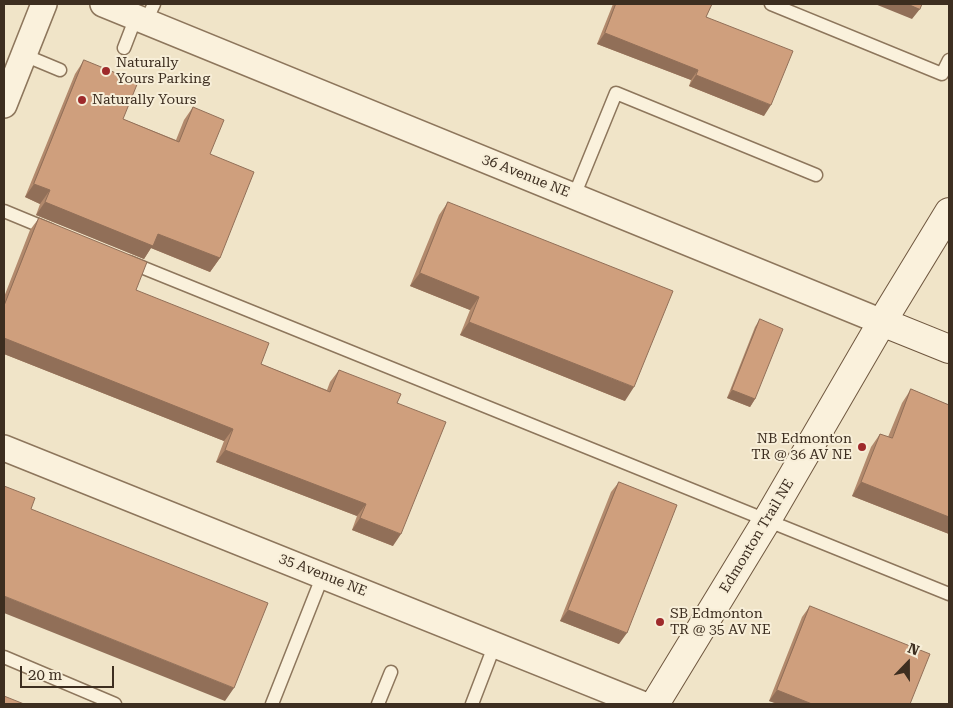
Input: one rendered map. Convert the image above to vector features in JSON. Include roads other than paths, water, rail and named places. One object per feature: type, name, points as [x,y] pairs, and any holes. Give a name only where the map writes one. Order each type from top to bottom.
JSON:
[{"type":"main road","name":"Edmonton Trail NE","points":[[655,704],[767,520],[882,322],[949,212]]},
{"type":"main road","name":"36 Avenue NE","points":[[882,322],[949,348]]},
{"type":"street","points":[[4,105],[44,4]]},
{"type":"street","name":"36 Avenue NE","points":[[103,4],[145,14],[574,196],[882,322]]},
{"type":"street","name":"35 Avenue NE","points":[[4,448],[642,704]]},
{"type":"lane","points":[[771,4],[942,74],[949,60]]},
{"type":"lane","points":[[124,48],[145,14]]},
{"type":"lane","points":[[24,55],[60,70]]},
{"type":"lane","points":[[574,196],[616,93],[816,175]]},
{"type":"lane","points":[[4,211],[59,234]]},
{"type":"lane","points":[[114,256],[949,594]]},
{"type":"lane","points":[[272,704],[323,576]]},
{"type":"lane","points":[[472,704],[495,644]]},
{"type":"lane","points":[[4,657],[115,704]]},
{"type":"lane","points":[[378,704],[390,672]]},
{"type":"place","name":"Naturally Yours Parking","points":[[106,71]]},
{"type":"place","name":"Naturally Yours","points":[[82,100]]},
{"type":"place","name":"NB Edmonton TR @ 36 AV NE","points":[[862,447]]},
{"type":"place","name":"SB Edmonton TR @ 35 AV NE","points":[[660,622]]}]
